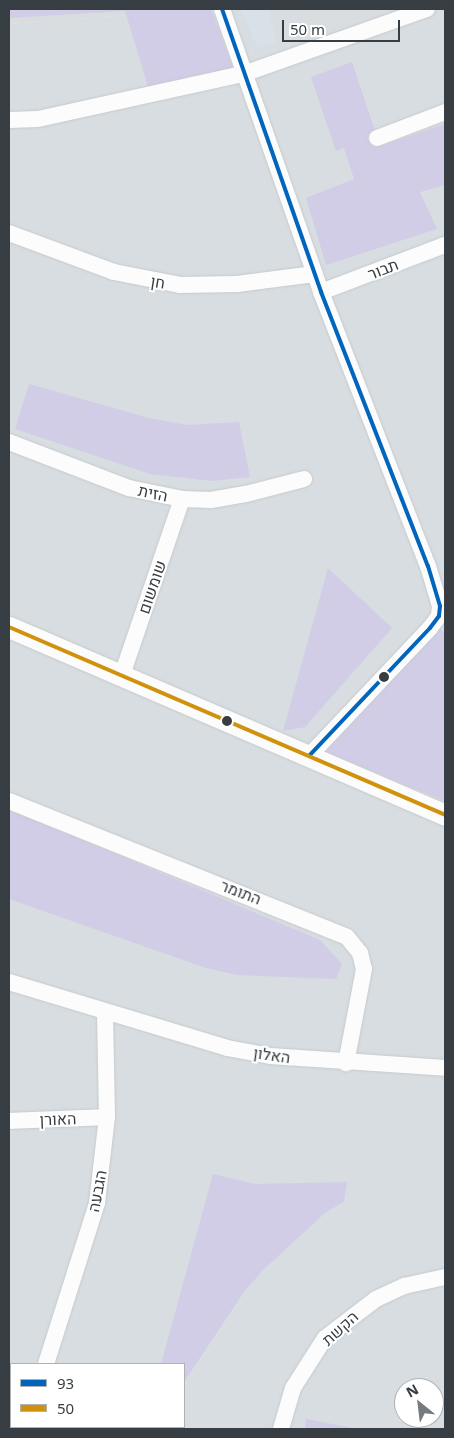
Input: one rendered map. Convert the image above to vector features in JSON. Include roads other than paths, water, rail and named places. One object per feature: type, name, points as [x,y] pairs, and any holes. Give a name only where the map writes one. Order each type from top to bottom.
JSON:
[{"type":"street","points":[[222,9],[314,274],[435,584],[442,618],[310,755]]},
{"type":"street","points":[[9,120],[38,119],[243,74],[427,9]]},
{"type":"street","points":[[377,138],[445,112]]},
{"type":"street","name":"חן","points":[[9,234],[114,272],[180,285],[237,284],[314,274]]},
{"type":"street","name":"תבור","points":[[321,292],[445,245]]},
{"type":"street","name":"הזית","points":[[9,442],[120,485],[182,499],[211,500],[246,494],[304,479]]},
{"type":"street","name":"שומשום","points":[[122,675],[182,499]]},
{"type":"street","points":[[9,628],[310,755],[406,800],[445,815]]},
{"type":"street","name":"התומר","points":[[9,801],[347,937],[360,953],[364,969],[346,1063]]},
{"type":"street","name":"האלון","points":[[9,982],[227,1048],[346,1063],[445,1068]]},
{"type":"street","name":"הגבעה","points":[[46,1363],[97,1203],[107,1117],[105,1012]]},
{"type":"street","name":"האורן","points":[[9,1121],[107,1117]]},
{"type":"street","name":"הקשת","points":[[281,1429],[293,1388],[325,1338],[376,1298],[404,1286],[445,1277]]}]
